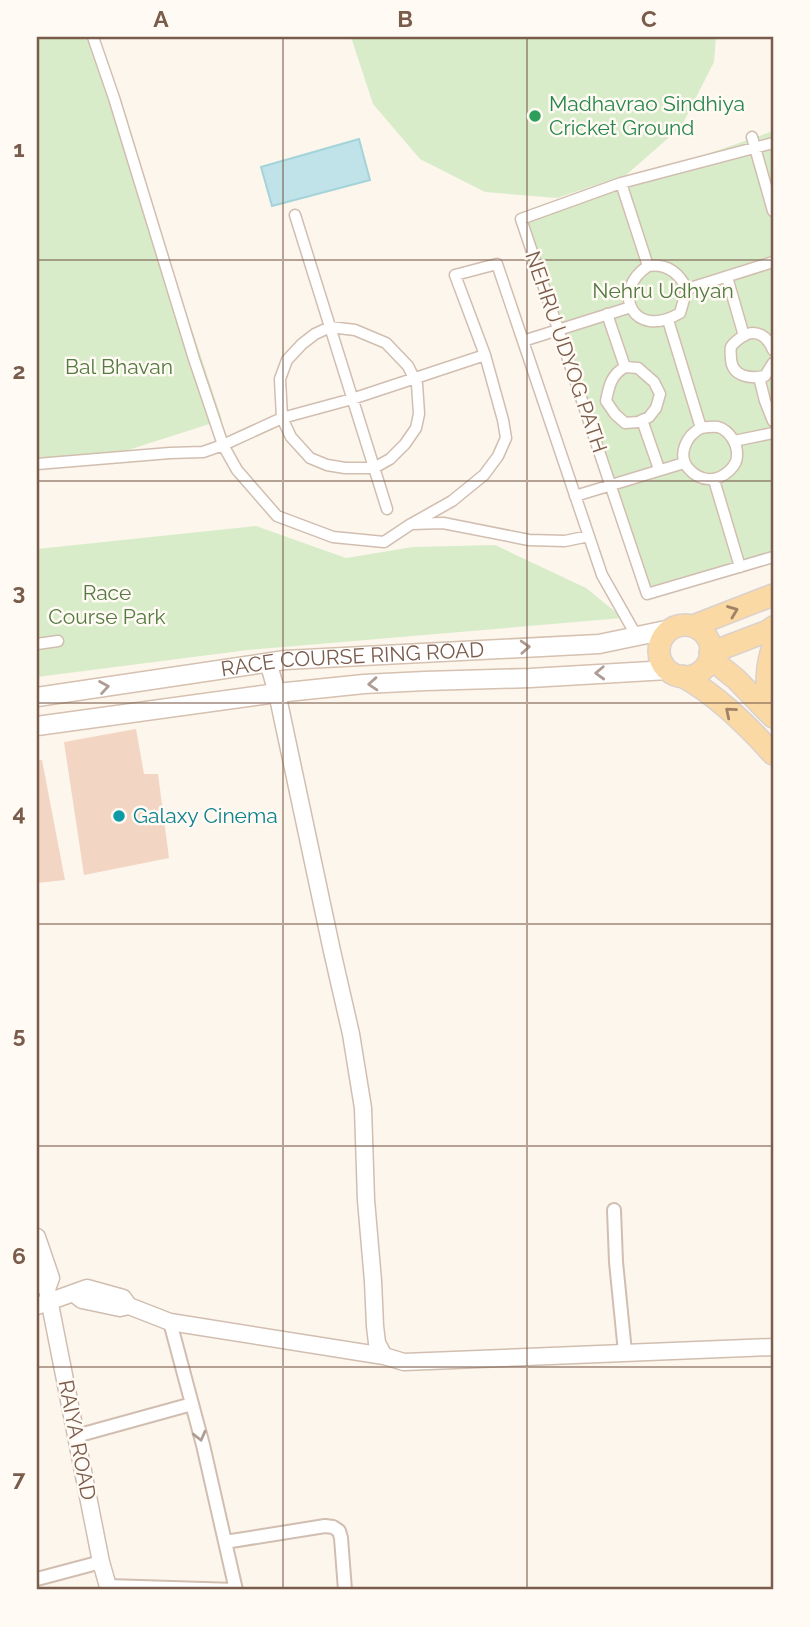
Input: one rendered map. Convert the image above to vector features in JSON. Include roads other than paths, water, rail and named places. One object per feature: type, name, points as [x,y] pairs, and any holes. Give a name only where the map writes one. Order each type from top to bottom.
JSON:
[{"type":"main road","points":[[693,626],[773,595]]},
{"type":"main road","points":[[675,673],[692,676],[701,671],[710,656],[710,645],[705,634],[693,626],[684,625],[671,629],[663,637],[659,646],[664,666],[675,673],[693,682],[741,720],[773,754]]},
{"type":"main road","points":[[710,656],[773,627]]},
{"type":"main road","name":"RACE COURSE RING ROAD","points":[[37,697],[285,660],[599,644],[671,629]]},
{"type":"main road","points":[[771,714],[767,684],[768,659],[773,647]]},
{"type":"main road","points":[[710,656],[771,714]]},
{"type":"main road","name":"RACE COURSE RING ROAD","points":[[37,726],[364,684],[675,673]]},
{"type":"street","points":[[93,37],[223,444],[237,470],[277,516],[333,537],[384,542],[452,501],[484,475],[498,456],[506,438],[485,355],[455,275],[497,264],[602,575],[636,635]]},
{"type":"street","points":[[752,137],[773,211]]},
{"type":"street","name":"NEHRU UDYOG PATH","points":[[773,143],[621,183],[521,219],[648,594],[773,557]]},
{"type":"street","points":[[621,183],[648,266]]},
{"type":"street","points":[[295,215],[387,509]]},
{"type":"street","points":[[687,289],[773,262]]},
{"type":"street","points":[[657,264],[666,267],[681,278],[687,289],[680,313],[668,320],[652,323],[638,317],[631,307],[628,293],[634,279],[648,266],[657,264]]},
{"type":"street","points":[[727,277],[744,336]]},
{"type":"street","points":[[523,341],[631,307]]},
{"type":"street","points":[[607,314],[625,367]]},
{"type":"street","points":[[668,320],[701,428]]},
{"type":"street","points":[[330,327],[355,330],[386,343],[408,366],[414,377],[419,414],[416,428],[390,459],[374,468],[345,468],[310,458],[291,437],[282,418],[280,379],[287,360],[315,334],[330,327]]},
{"type":"street","points":[[773,350],[766,337],[750,332],[736,341],[731,348],[731,364],[739,374],[752,379],[765,376],[773,363]]},
{"type":"street","points":[[37,464],[203,452],[282,418],[352,399],[485,355]]},
{"type":"street","points":[[625,367],[638,368],[654,382],[660,394],[656,408],[638,422],[625,423],[606,401],[610,380],[617,371],[625,367]]},
{"type":"street","points":[[759,377],[773,421]]},
{"type":"street","points":[[642,420],[659,469]]},
{"type":"street","points":[[720,427],[734,441],[737,457],[733,467],[724,476],[713,480],[693,474],[684,463],[683,453],[687,441],[693,432],[701,428],[720,427]]},
{"type":"street","points":[[734,441],[773,433]]},
{"type":"street","points":[[575,496],[684,463]]},
{"type":"street","points":[[713,480],[740,567]]},
{"type":"street","points":[[411,524],[443,523],[529,540],[565,541],[589,536]]},
{"type":"street","points":[[37,644],[58,641]]},
{"type":"street","points":[[268,662],[351,1034],[363,1108],[375,1326],[377,1343],[384,1356]]},
{"type":"street","points":[[614,1210],[625,1352]]},
{"type":"street","name":"RAIYA ROAD","points":[[37,1237],[51,1278],[44,1299]]},
{"type":"street","name":"RAIYA ROAD","points":[[37,1272],[108,1588]]},
{"type":"street","points":[[44,1299],[73,1293],[82,1300],[120,1308],[129,1306],[170,1322],[384,1356],[404,1362],[772,1346]]},
{"type":"street","points":[[108,1588],[236,1590],[170,1322]]},
{"type":"street","points":[[76,1436],[192,1404]]},
{"type":"street","points":[[225,1542],[333,1527],[339,1531],[341,1538],[345,1590]]},
{"type":"street","points":[[42,1583],[101,1562]]},
{"type":"water","points":[[359,139],[370,180],[272,206],[261,167]]},
{"type":"place","name":"Madhavrao Sindhiya Cricket Ground","points":[[535,116]]},
{"type":"place","name":"Galaxy Cinema","points":[[119,816]]},
{"type":"park label","name":"Nehru Udhyan","points":[[663,291]]},
{"type":"park label","name":"Bal Bhavan","points":[[119,367]]},
{"type":"park label","name":"Race Course Park","points":[[107,605]]}]
